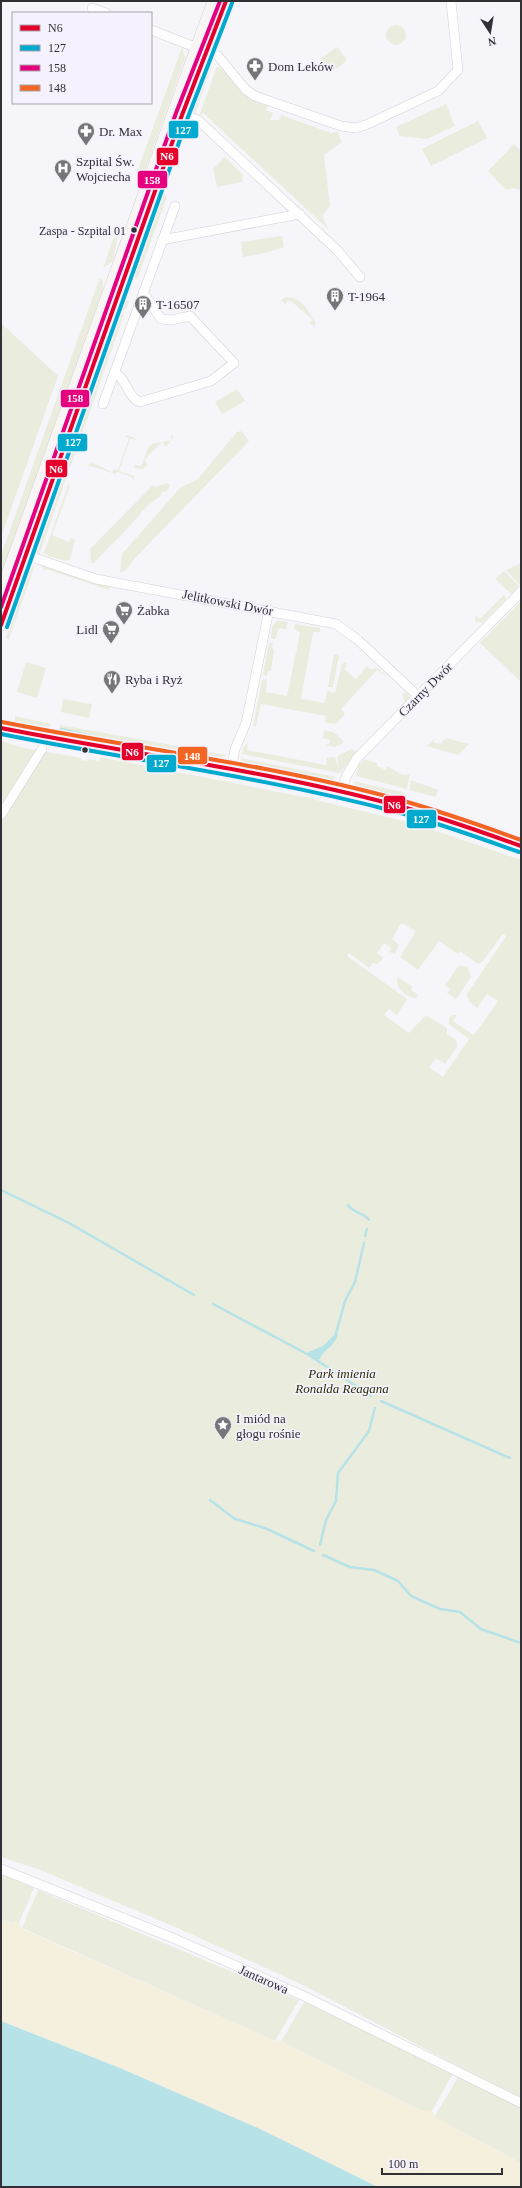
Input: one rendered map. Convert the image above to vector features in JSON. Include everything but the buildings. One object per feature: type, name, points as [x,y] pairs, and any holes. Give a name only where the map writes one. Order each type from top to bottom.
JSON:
[{"type":"main road","points":[[1,625],[26,555],[195,47],[213,1]]},
{"type":"main road","points":[[1,591],[118,280],[226,1]]},
{"type":"main road","points":[[1,728],[341,793],[434,816],[521,846]]},
{"type":"street","points":[[152,30],[218,56],[240,84],[255,96],[341,126],[356,128],[368,124],[438,91],[458,70],[451,1]]},
{"type":"street","points":[[92,8],[103,12]]},
{"type":"street","points":[[182,115],[198,120],[300,214],[337,250],[360,277]]},
{"type":"street","points":[[278,218],[283,204],[282,198]]},
{"type":"street","points":[[103,404],[142,292],[175,206]]},
{"type":"street","points":[[162,240],[300,214]]},
{"type":"street","points":[[114,373],[119,376],[135,400],[140,402],[211,381],[234,363],[190,316],[172,320],[161,318],[142,292]]},
{"type":"street","name":"Jelitkowski Dwór","points":[[17,547],[26,555],[96,579],[326,621],[344,628],[418,696]]},
{"type":"street","name":"Czarny Dwór","points":[[341,793],[346,776],[358,758],[521,592]]},
{"type":"street","points":[[231,771],[235,750],[246,723],[269,610]]},
{"type":"street","points":[[1,815],[42,749]]},
{"type":"street","name":"Jantarowa","points":[[1,1869],[173,1938],[297,1993],[521,2103]]},
{"type":"green space","points":[[396,25],[403,28],[406,35],[403,42],[396,45],[389,42],[386,35],[389,28]]},
{"type":"green space","points":[[182,47],[185,58],[143,177],[137,172]]},
{"type":"green space","points":[[337,47],[347,60],[339,67],[329,72],[321,58]]},
{"type":"green space","points":[[212,66],[195,114],[191,107],[204,72]]},
{"type":"green space","points":[[217,66],[225,71],[240,90],[268,105],[266,110],[273,113],[270,120],[279,120],[281,115],[331,133],[338,132],[342,142],[324,155],[330,206],[322,216],[329,230],[203,113],[199,116]]},
{"type":"green space","points":[[446,104],[455,126],[427,139],[400,136],[396,127]]},
{"type":"green space","points":[[478,121],[487,138],[431,166],[422,149]]},
{"type":"green space","points":[[514,144],[521,151],[521,187],[519,190],[513,188],[506,190],[488,171]]},
{"type":"green space","points":[[225,157],[243,175],[242,182],[217,187],[213,169]]},
{"type":"green space","points":[[161,192],[167,197],[137,280],[131,275]]},
{"type":"green space","points":[[118,235],[113,261],[103,268],[113,239]]},
{"type":"green space","points":[[282,236],[284,247],[269,252],[243,257],[241,242]]},
{"type":"green space","points":[[100,277],[103,281],[103,290],[1,575],[1,555]]},
{"type":"green space","points":[[286,297],[296,299],[304,306],[316,323],[314,326],[309,324],[313,320],[291,301],[288,301],[285,304],[281,300]]},
{"type":"green space","points":[[125,300],[129,301],[122,314],[124,315],[70,468],[65,461],[121,303]]},
{"type":"green space","points":[[1,323],[58,376],[1,537]]},
{"type":"green space","points":[[237,389],[245,401],[222,414],[215,402]]},
{"type":"green space","points":[[241,431],[249,441],[135,558],[126,570],[120,573],[122,554],[180,488],[198,479],[237,432]]},
{"type":"green space","points":[[127,435],[135,438],[136,440],[130,439],[119,471],[135,476],[133,480],[132,477],[117,472],[116,474],[87,465],[93,463],[112,472],[114,469],[118,470],[129,438],[125,437]]},
{"type":"green space","points":[[172,440],[166,447],[162,442]]},
{"type":"green space","points":[[162,442],[144,460],[148,465],[143,469],[135,468],[135,465],[141,466],[149,446]]},
{"type":"green space","points":[[62,473],[65,473],[67,476],[39,555],[35,546]]},
{"type":"green space","points":[[69,483],[70,486],[52,535],[69,542],[71,538],[75,540],[70,559],[65,561],[44,553]]},
{"type":"green space","points":[[168,483],[170,485],[168,490],[161,493],[160,497],[145,508],[94,563],[91,563],[90,549],[153,485],[155,487]]},
{"type":"green space","points":[[521,563],[521,584],[520,585],[506,570]]},
{"type":"green space","points":[[35,565],[9,639],[6,638],[30,569]]},
{"type":"green space","points":[[41,565],[110,585],[109,590],[49,570],[44,570]]},
{"type":"green space","points":[[504,571],[519,586],[511,594],[495,579]]},
{"type":"green space","points":[[504,595],[506,599],[482,623],[475,621],[475,615],[480,619]]},
{"type":"green space","points":[[521,601],[521,682],[480,643]]},
{"type":"green space","points":[[277,620],[288,622],[286,629],[279,628],[275,639],[271,639],[272,627]]},
{"type":"green space","points":[[295,624],[320,628],[320,632],[313,632],[301,699],[325,703],[327,691],[335,693],[342,664],[346,662],[347,664],[344,669],[356,679],[367,666],[370,669],[378,668],[388,678],[377,670],[341,709],[345,714],[336,724],[325,723],[326,716],[261,704],[256,726],[253,726],[262,680],[267,679],[266,692],[287,696],[300,633],[294,628]]},
{"type":"green space","points":[[269,643],[273,643],[272,647],[274,651],[271,671],[268,671],[267,676],[263,674]]},
{"type":"green space","points":[[334,654],[339,656],[333,687],[328,687]]},
{"type":"green space","points":[[26,662],[46,668],[37,698],[17,692]]},
{"type":"green space","points":[[406,692],[410,698],[406,703],[339,773],[242,754],[243,748],[248,742],[247,750],[326,765],[327,758],[335,757],[339,769],[337,756],[351,749],[356,752],[405,702],[402,694]]},
{"type":"green space","points":[[63,699],[92,704],[89,718],[61,712]]},
{"type":"green space","points":[[15,716],[51,724],[50,728],[48,729],[15,722]]},
{"type":"green space","points":[[60,725],[227,755],[214,762],[84,740],[59,733]]},
{"type":"green space","points":[[324,730],[333,732],[343,740],[344,743],[335,747],[325,745],[329,744],[330,740],[323,738]]},
{"type":"green space","points":[[435,738],[433,742],[440,744],[446,738],[469,744],[458,755],[427,746]]},
{"type":"green space","name":"Park imienia Ronalda Reagana","points":[[1,741],[24,748],[81,758],[81,760],[87,761],[87,759],[99,761],[100,757],[304,797],[416,824],[521,860],[521,2099],[305,1986],[182,1930],[38,1869],[1,1857]],"holes":[[[401,923],[416,931],[400,957],[418,970],[439,941],[458,954],[460,951],[478,964],[483,961],[503,934],[506,936],[467,994],[469,1002],[477,1008],[487,994],[498,1001],[474,1035],[453,1021],[457,1015],[452,1015],[449,1018],[449,1024],[469,1039],[443,1077],[429,1067],[436,1058],[445,1064],[457,1047],[456,1040],[447,1034],[447,1028],[427,1016],[424,1017],[409,1033],[384,1015],[389,1009],[397,1015],[407,999],[347,956],[349,953],[369,968],[373,963],[378,964],[383,958],[377,953],[384,943],[391,948],[389,952],[395,954],[399,945],[392,939]]]},
{"type":"green space","points":[[240,758],[337,777],[326,783],[250,768]]},
{"type":"green space","points":[[364,759],[377,763],[377,766],[386,770],[387,766],[400,774],[410,774],[407,789],[356,776],[358,767]]},
{"type":"green space","points":[[411,780],[438,790],[436,797],[409,790]]},
{"type":"green space","points":[[354,781],[406,793],[405,802],[369,794],[357,786]]},
{"type":"green space","points":[[457,815],[503,830],[513,838],[455,817]]},
{"type":"green space","points":[[459,965],[468,967],[471,977],[456,999],[447,993],[450,989],[445,986]]},
{"type":"green space","points":[[398,977],[413,987],[411,990],[418,995],[416,998],[405,994],[399,988],[397,981]]},
{"type":"green space","points":[[1,1874],[34,1888],[19,1923],[15,1921],[12,1923],[1,1919]]},
{"type":"green space","points":[[38,1890],[299,2000],[275,2041],[22,1928]]},
{"type":"green space","points":[[304,2002],[453,2073],[432,2111],[420,2110],[286,2044],[282,2040]]},
{"type":"green space","points":[[459,2076],[521,2108],[521,2163],[434,2117]]},
{"type":"sand","points":[[1,1919],[12,1923],[15,1921],[19,1923],[22,1929],[275,2041],[282,2040],[286,2044],[420,2110],[432,2111],[435,2117],[521,2163],[521,2187],[378,2187],[258,2128],[120,2068],[1,2021]]},
{"type":"water","points":[[335,1334],[338,1334],[336,1339],[324,1352],[320,1359],[314,1360],[308,1356],[308,1352],[323,1346]]},
{"type":"water","points":[[1,2021],[120,2068],[258,2128],[378,2187],[1,2187]]},
{"type":"waterway","points":[[61,729],[118,742]]},
{"type":"waterway","points":[[134,745],[211,758]]},
{"type":"waterway","points":[[254,766],[326,781]]},
{"type":"waterway","points":[[1,1190],[69,1223],[194,1295]]},
{"type":"waterway","points":[[348,1205],[350,1208],[365,1216],[369,1220]]},
{"type":"waterway","points":[[365,1236],[367,1229]]},
{"type":"waterway","points":[[335,1337],[345,1301],[355,1282],[364,1243]]},
{"type":"waterway","points":[[213,1304],[309,1355]]},
{"type":"waterway","points":[[315,1359],[371,1396]]},
{"type":"waterway","points":[[381,1401],[510,1458]]},
{"type":"waterway","points":[[320,1545],[326,1520],[336,1501],[338,1473],[369,1431],[375,1408]]},
{"type":"waterway","points":[[210,1500],[235,1519],[265,1528],[314,1551]]},
{"type":"waterway","points":[[323,1555],[350,1567],[374,1570],[398,1581],[411,1596],[440,1609],[460,1612],[481,1629],[521,1643]]},
{"type":"transit line","name":"158","points":[[1,607],[176,113],[220,1]]},
{"type":"transit line","name":"N6","points":[[1,625],[182,115],[226,1]]},
{"type":"transit line","name":"127","points":[[7,627],[188,117],[232,3]]},
{"type":"transit line","name":"148","points":[[2,722],[250,766],[348,787],[428,808],[521,840]]},
{"type":"transit line","name":"N6","points":[[1,728],[248,772],[346,793],[427,814],[521,846]]},
{"type":"transit line","name":"127","points":[[1,734],[296,788],[425,820],[519,852]]},
{"type":"place","name":"Dom Leków","points":[[255,81]]},
{"type":"place","name":"Dr. Max","points":[[86,146]]},
{"type":"place","name":"Szpital Św. Wojciecha","points":[[63,183]]},
{"type":"place","name":"Zaspa - Szpital 01","points":[[134,230]]},
{"type":"place","name":"T-1964","points":[[335,311]]},
{"type":"place","name":"T-16507","points":[[143,319]]},
{"type":"place","name":"Żabka","points":[[124,625]]},
{"type":"place","name":"Lidl","points":[[111,644]]},
{"type":"place","name":"Ryba i Ryż","points":[[112,694]]},
{"type":"place","name":"I miód na głogu rośnie","points":[[223,1440]]}]
